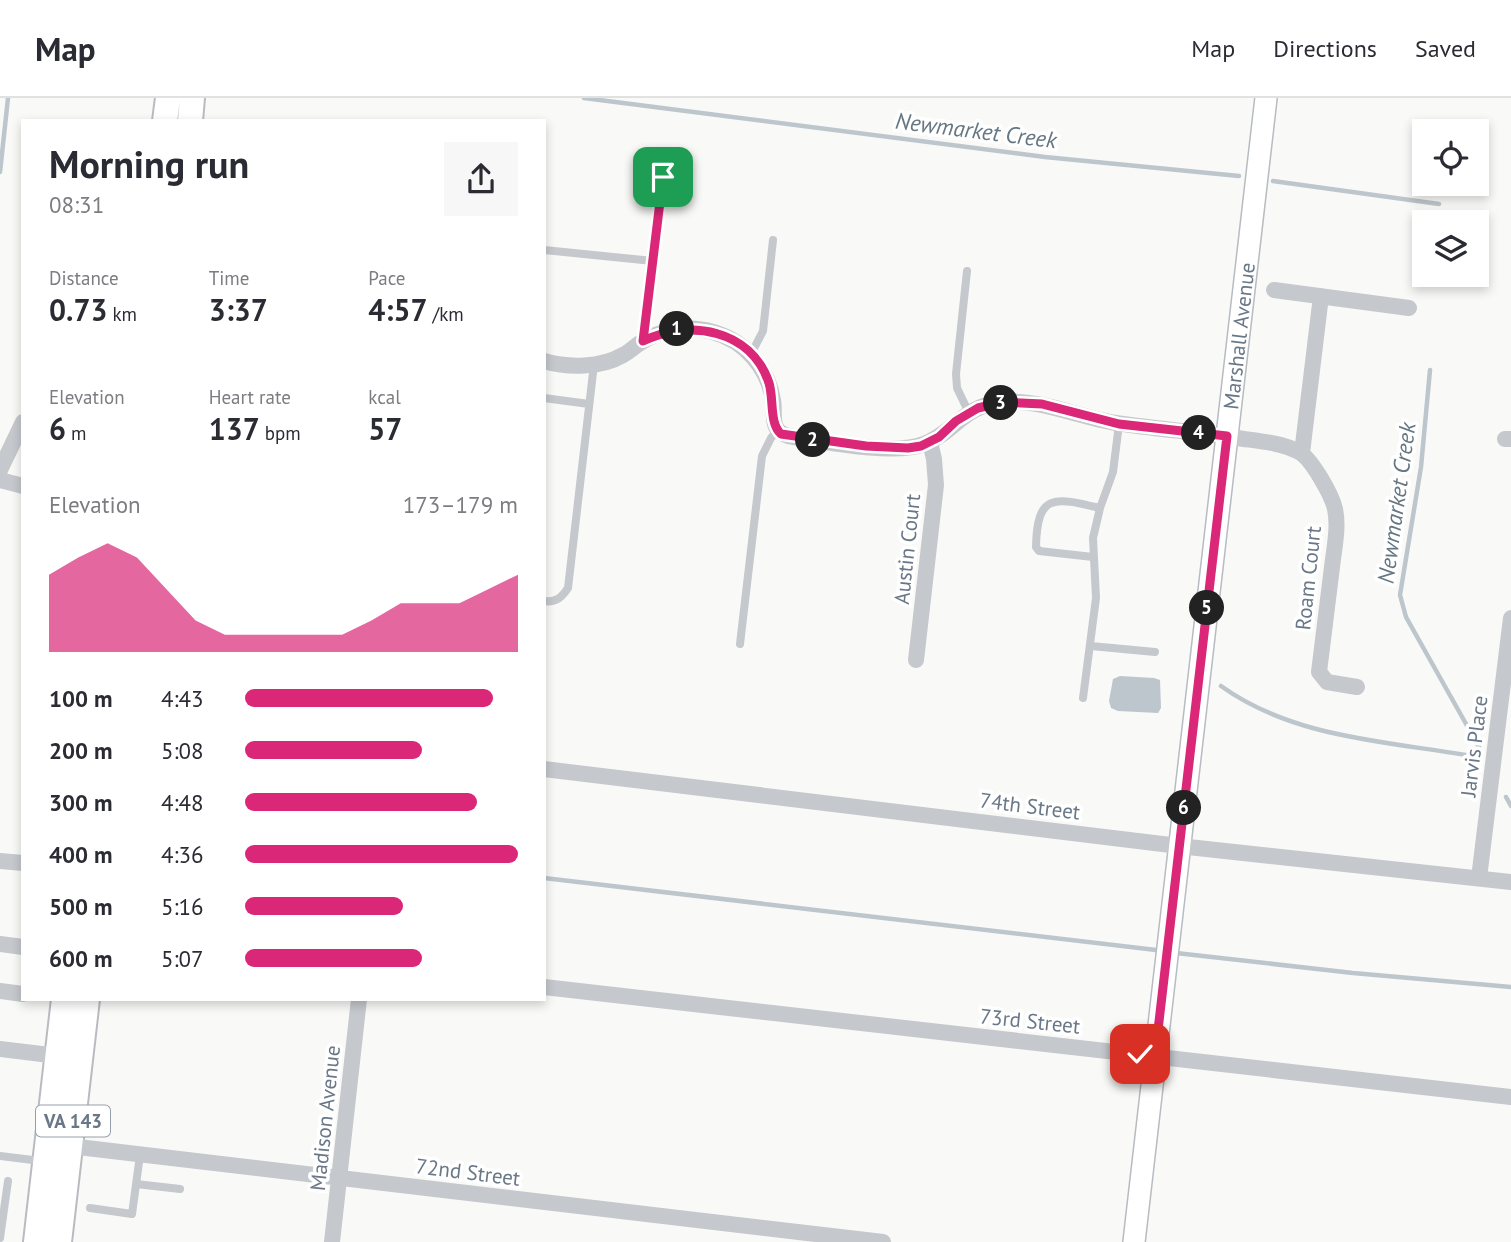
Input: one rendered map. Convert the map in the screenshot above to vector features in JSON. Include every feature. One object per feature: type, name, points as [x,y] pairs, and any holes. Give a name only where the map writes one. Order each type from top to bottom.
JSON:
[{"type":"main road","points":[[165,119],[168,98]]},
{"type":"main road","points":[[190,119],[192,98]]},
{"type":"main road","name":"VA 143","points":[[59,1242],[58,1056],[64,1001]]},
{"type":"main road","name":"VA 143","points":[[36,1242],[58,1154],[88,1001]]},
{"type":"street","name":"Marshall Avenue","points":[[1134,1242],[1266,98]]},
{"type":"street","points":[[1274,290],[1409,308]]},
{"type":"street","points":[[546,360],[575,365],[594,364],[622,356],[643,341],[665,332],[694,328],[716,332],[751,354],[769,383],[774,423],[778,430],[788,436],[866,446],[908,448],[930,442],[969,412],[994,403],[1023,402],[1042,404],[1119,424],[1270,442],[1302,453],[1321,296]]},
{"type":"street","points":[[0,470],[21,426]]},
{"type":"street","name":"Austin Court","points":[[916,660],[936,485],[930,442]]},
{"type":"street","name":"Roam Court","points":[[1302,453],[1324,485],[1335,509],[1336,538],[1319,672],[1326,682],[1357,687]]},
{"type":"street","points":[[0,480],[21,485]]},
{"type":"street","name":"Jarvis Place","points":[[1479,878],[1511,618]]},
{"type":"street","name":"74th Street","points":[[546,769],[1179,846],[1511,882]]},
{"type":"street","points":[[0,861],[21,863]]},
{"type":"street","points":[[0,944],[21,947]]},
{"type":"street","name":"73rd Street","points":[[546,986],[1511,1097]]},
{"type":"street","points":[[0,991],[21,994]]},
{"type":"street","name":"Madison Avenue","points":[[332,1242],[359,1001]]},
{"type":"street","points":[[0,1049],[58,1056]]},
{"type":"street","name":"72nd Street","points":[[58,1154],[140,1155],[883,1242]]},
{"type":"lane","points":[[643,341],[663,177]]},
{"type":"lane","points":[[751,354],[763,331],[772,240]]},
{"type":"lane","points":[[546,250],[653,261]]},
{"type":"lane","points":[[967,271],[956,374],[957,388],[969,412]]},
{"type":"lane","points":[[546,601],[557,600],[564,595],[568,587],[594,364]]},
{"type":"lane","points":[[546,398],[589,404]]},
{"type":"lane","points":[[1083,698],[1096,589],[1093,538],[1100,508],[1114,472],[1119,424]]},
{"type":"lane","points":[[740,644],[762,456],[778,430]]},
{"type":"lane","points":[[1093,558],[1040,551],[1036,547],[1038,518],[1046,506],[1054,502],[1100,508]]},
{"type":"lane","points":[[1091,646],[1155,652]]},
{"type":"lane","points":[[0,1156],[58,1154]]},
{"type":"lane","points":[[90,1208],[132,1214],[140,1155]]},
{"type":"lane","points":[[0,1238],[8,1181]]},
{"type":"lane","points":[[136,1184],[180,1189]]},
{"type":"shaded area","points":[[1120,676],[1160,680],[1161,708],[1158,713],[1118,711],[1111,708],[1109,701],[1113,679]]},
{"type":"waterway","points":[[0,172],[8,98]]},
{"type":"waterway","name":"Newmarket Creek","points":[[584,98],[1045,157],[1239,176]]},
{"type":"waterway","name":"Newmarket Creek","points":[[1273,181],[1439,204]]},
{"type":"waterway","name":"Newmarket Creek","points":[[1221,686],[1248,703],[1308,727],[1466,755],[1472,754],[1479,747],[1406,617],[1400,595],[1421,467],[1430,370]]},
{"type":"waterway","name":"Newmarket Creek","points":[[1506,797],[1511,806]]},
{"type":"waterway","points":[[546,878],[1156,950]]},
{"type":"waterway","points":[[1176,953],[1511,987]]},
{"type":"route","points":[[663,177],[643,341],[665,332],[694,328],[716,332],[732,340],[751,354],[766,375],[773,400],[774,423],[781,434],[866,446],[908,448],[921,446],[939,437],[956,421],[978,408],[994,403],[1023,402],[1042,404],[1119,424],[1227,436],[1155,1056],[1140,1054]]}]
